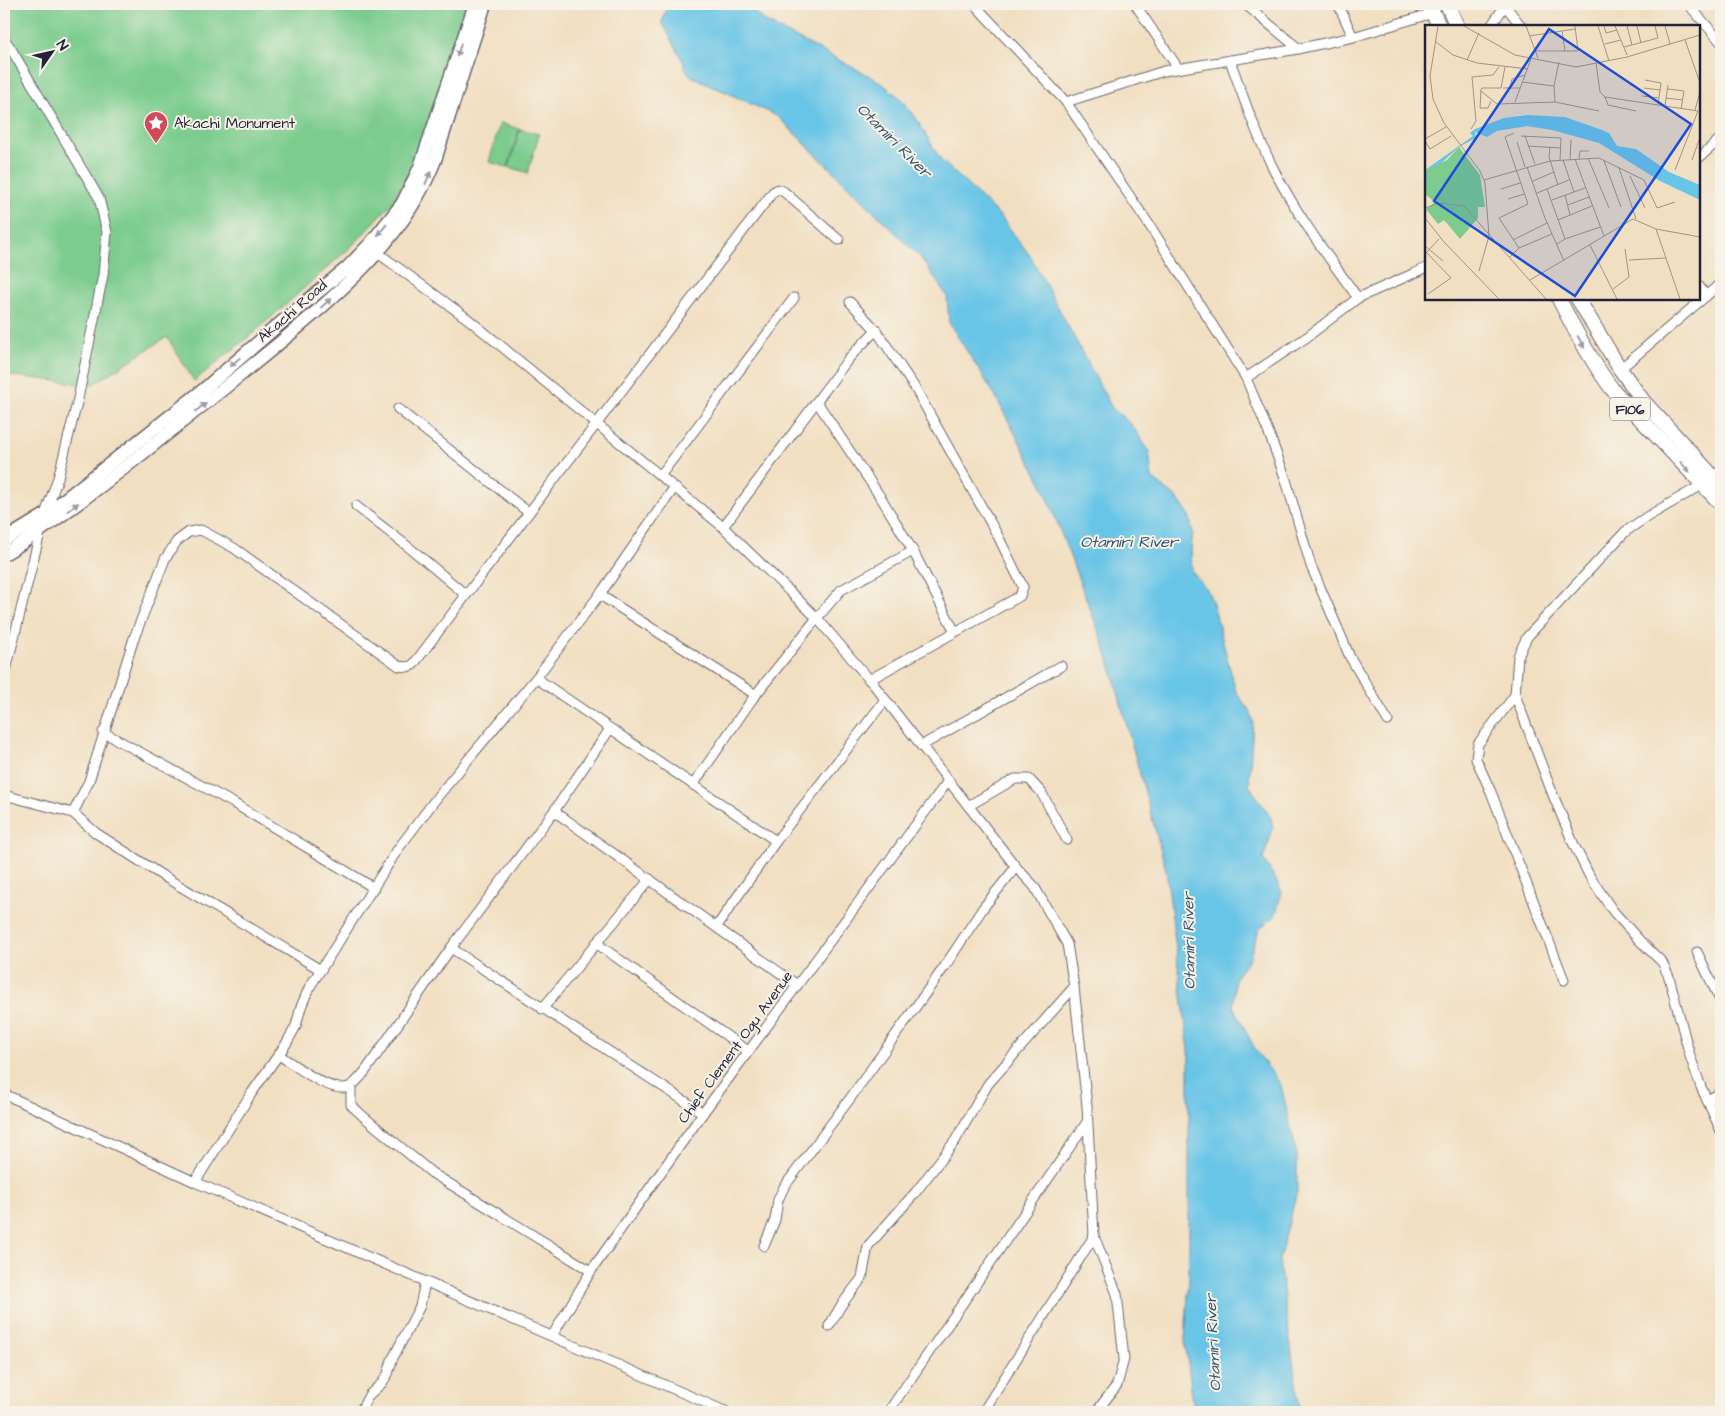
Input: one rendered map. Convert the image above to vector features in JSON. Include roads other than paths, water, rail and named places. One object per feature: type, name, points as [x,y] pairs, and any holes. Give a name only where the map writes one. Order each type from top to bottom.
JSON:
[{"type":"main road","name":"Akachi Road","points":[[4,540],[45,515],[202,391],[348,267],[376,237],[402,204],[420,167],[475,4]]},
{"type":"main road","name":"Akachi Road","points":[[4,554],[40,531],[108,481],[262,358],[329,302],[378,253],[407,216],[427,181],[485,4]]},
{"type":"main road","points":[[1447,4],[1457,25]]},
{"type":"main road","points":[[1431,8],[1439,25]]},
{"type":"main road","name":"F106","points":[[1559,300],[1579,340],[1612,389],[1712,483]]},
{"type":"main road","name":"F106","points":[[1579,300],[1620,369],[1644,402],[1712,483],[1721,504]]},
{"type":"street","points":[[974,4],[1066,102],[1150,226],[1246,378],[1286,480],[1311,566],[1350,657],[1388,721]]},
{"type":"street","points":[[1135,4],[1178,68]]},
{"type":"street","points":[[1245,4],[1299,49]]},
{"type":"street","points":[[1338,4],[1353,38]]},
{"type":"street","points":[[1491,25],[1506,4],[1519,25]]},
{"type":"street","points":[[1688,4],[1721,42]]},
{"type":"street","points":[[1066,102],[1164,71],[1299,49],[1353,38],[1431,8]]},
{"type":"street","points":[[4,39],[99,198],[107,232],[103,275],[78,399],[58,478],[40,531],[4,678]]},
{"type":"street","points":[[1230,60],[1247,109],[1279,179],[1326,253],[1358,298]]},
{"type":"street","points":[[1700,157],[1721,138]]},
{"type":"street","points":[[73,813],[89,781],[134,638],[166,559],[177,541],[189,532],[201,530],[234,548],[400,666],[407,667],[413,665],[528,512],[778,189],[783,191],[839,240]]},
{"type":"street","points":[[378,253],[468,319],[723,527],[816,618],[869,680],[1016,867],[1034,886],[1067,944],[1074,987],[1088,1122],[1094,1236],[1117,1294],[1124,1359],[1117,1385],[1096,1412]]},
{"type":"street","points":[[1246,378],[1307,337],[1358,298],[1425,268]]},
{"type":"street","points":[[1620,369],[1721,283]]},
{"type":"street","points":[[1700,287],[1706,296]]},
{"type":"street","points":[[660,476],[794,298]]},
{"type":"street","points":[[850,302],[876,330],[920,397],[998,536],[1023,587],[1020,596],[869,680]]},
{"type":"street","points":[[723,527],[849,358],[876,330]]},
{"type":"street","points":[[817,402],[884,501],[913,551],[955,632]]},
{"type":"street","points":[[398,409],[528,512]]},
{"type":"street","points":[[1712,483],[1645,518],[1624,532],[1527,638],[1518,656],[1515,695],[1553,795],[1590,877],[1613,911],[1662,962],[1669,976],[1690,1056],[1721,1131]]},
{"type":"street","points":[[195,1182],[251,1094],[279,1055],[296,1026],[300,1007],[309,988],[398,849],[438,796],[536,678],[600,595],[674,488]]},
{"type":"street","points":[[356,506],[466,595]]},
{"type":"street","points":[[693,785],[756,695],[816,618],[841,590],[913,551]]},
{"type":"street","points":[[600,595],[756,695]]},
{"type":"street","points":[[921,746],[1061,666]]},
{"type":"street","points":[[536,678],[776,840]]},
{"type":"street","points":[[1515,695],[1478,744],[1476,758],[1564,980]]},
{"type":"street","points":[[717,926],[776,840],[885,700]]},
{"type":"street","points":[[279,1055],[311,1076],[338,1089],[351,1086],[364,1073],[451,948],[554,811],[610,729]]},
{"type":"street","points":[[103,732],[235,804],[374,888]]},
{"type":"street","points":[[968,806],[1015,779],[1029,779],[1041,792],[1067,840]]},
{"type":"street","name":"Chief Clement Ogu Avenue","points":[[552,1336],[591,1271],[748,1051],[948,781]]},
{"type":"street","points":[[4,795],[73,813],[96,833],[163,876],[321,970]]},
{"type":"street","points":[[554,811],[797,985]]},
{"type":"street","points":[[764,1246],[775,1220],[778,1200],[784,1188],[945,966],[983,908],[1016,867]]},
{"type":"street","points":[[542,1009],[650,879]]},
{"type":"street","points":[[596,943],[748,1051]]},
{"type":"street","points":[[451,948],[704,1113]]},
{"type":"street","points":[[1698,952],[1721,1002]]},
{"type":"street","points":[[829,1326],[842,1304],[862,1278],[868,1246],[915,1193],[955,1141],[988,1084],[1074,987]]},
{"type":"street","points":[[351,1086],[351,1105],[364,1118],[432,1173],[591,1271]]},
{"type":"street","points":[[1707,1100],[1721,1093]]},
{"type":"street","points":[[4,1094],[195,1182],[727,1412]]},
{"type":"street","points":[[888,1412],[1088,1122]]},
{"type":"street","points":[[983,1412],[1094,1236]]},
{"type":"street","points":[[360,1412],[369,1395],[382,1383],[388,1374],[392,1360],[420,1306],[425,1282]]},
{"type":"water","name":"Otamiri River","points":[[668,4],[745,4],[764,21],[879,81],[900,98],[914,115],[941,160],[1001,217],[1031,257],[1112,408],[1131,424],[1149,451],[1152,478],[1177,498],[1189,515],[1193,532],[1191,549],[1192,572],[1207,589],[1213,604],[1236,692],[1250,711],[1253,721],[1249,785],[1271,818],[1273,829],[1263,859],[1282,892],[1275,916],[1259,929],[1249,959],[1235,978],[1233,1006],[1256,1051],[1281,1085],[1297,1155],[1297,1192],[1279,1260],[1300,1412],[1194,1412],[1185,1340],[1189,1278],[1189,1051],[1166,870],[1108,656],[1044,488],[993,392],[949,323],[947,296],[921,258],[777,116],[691,76],[684,67],[684,63],[662,22]]},
{"type":"place","name":"Akachi Monument","points":[[156,144]]}]
